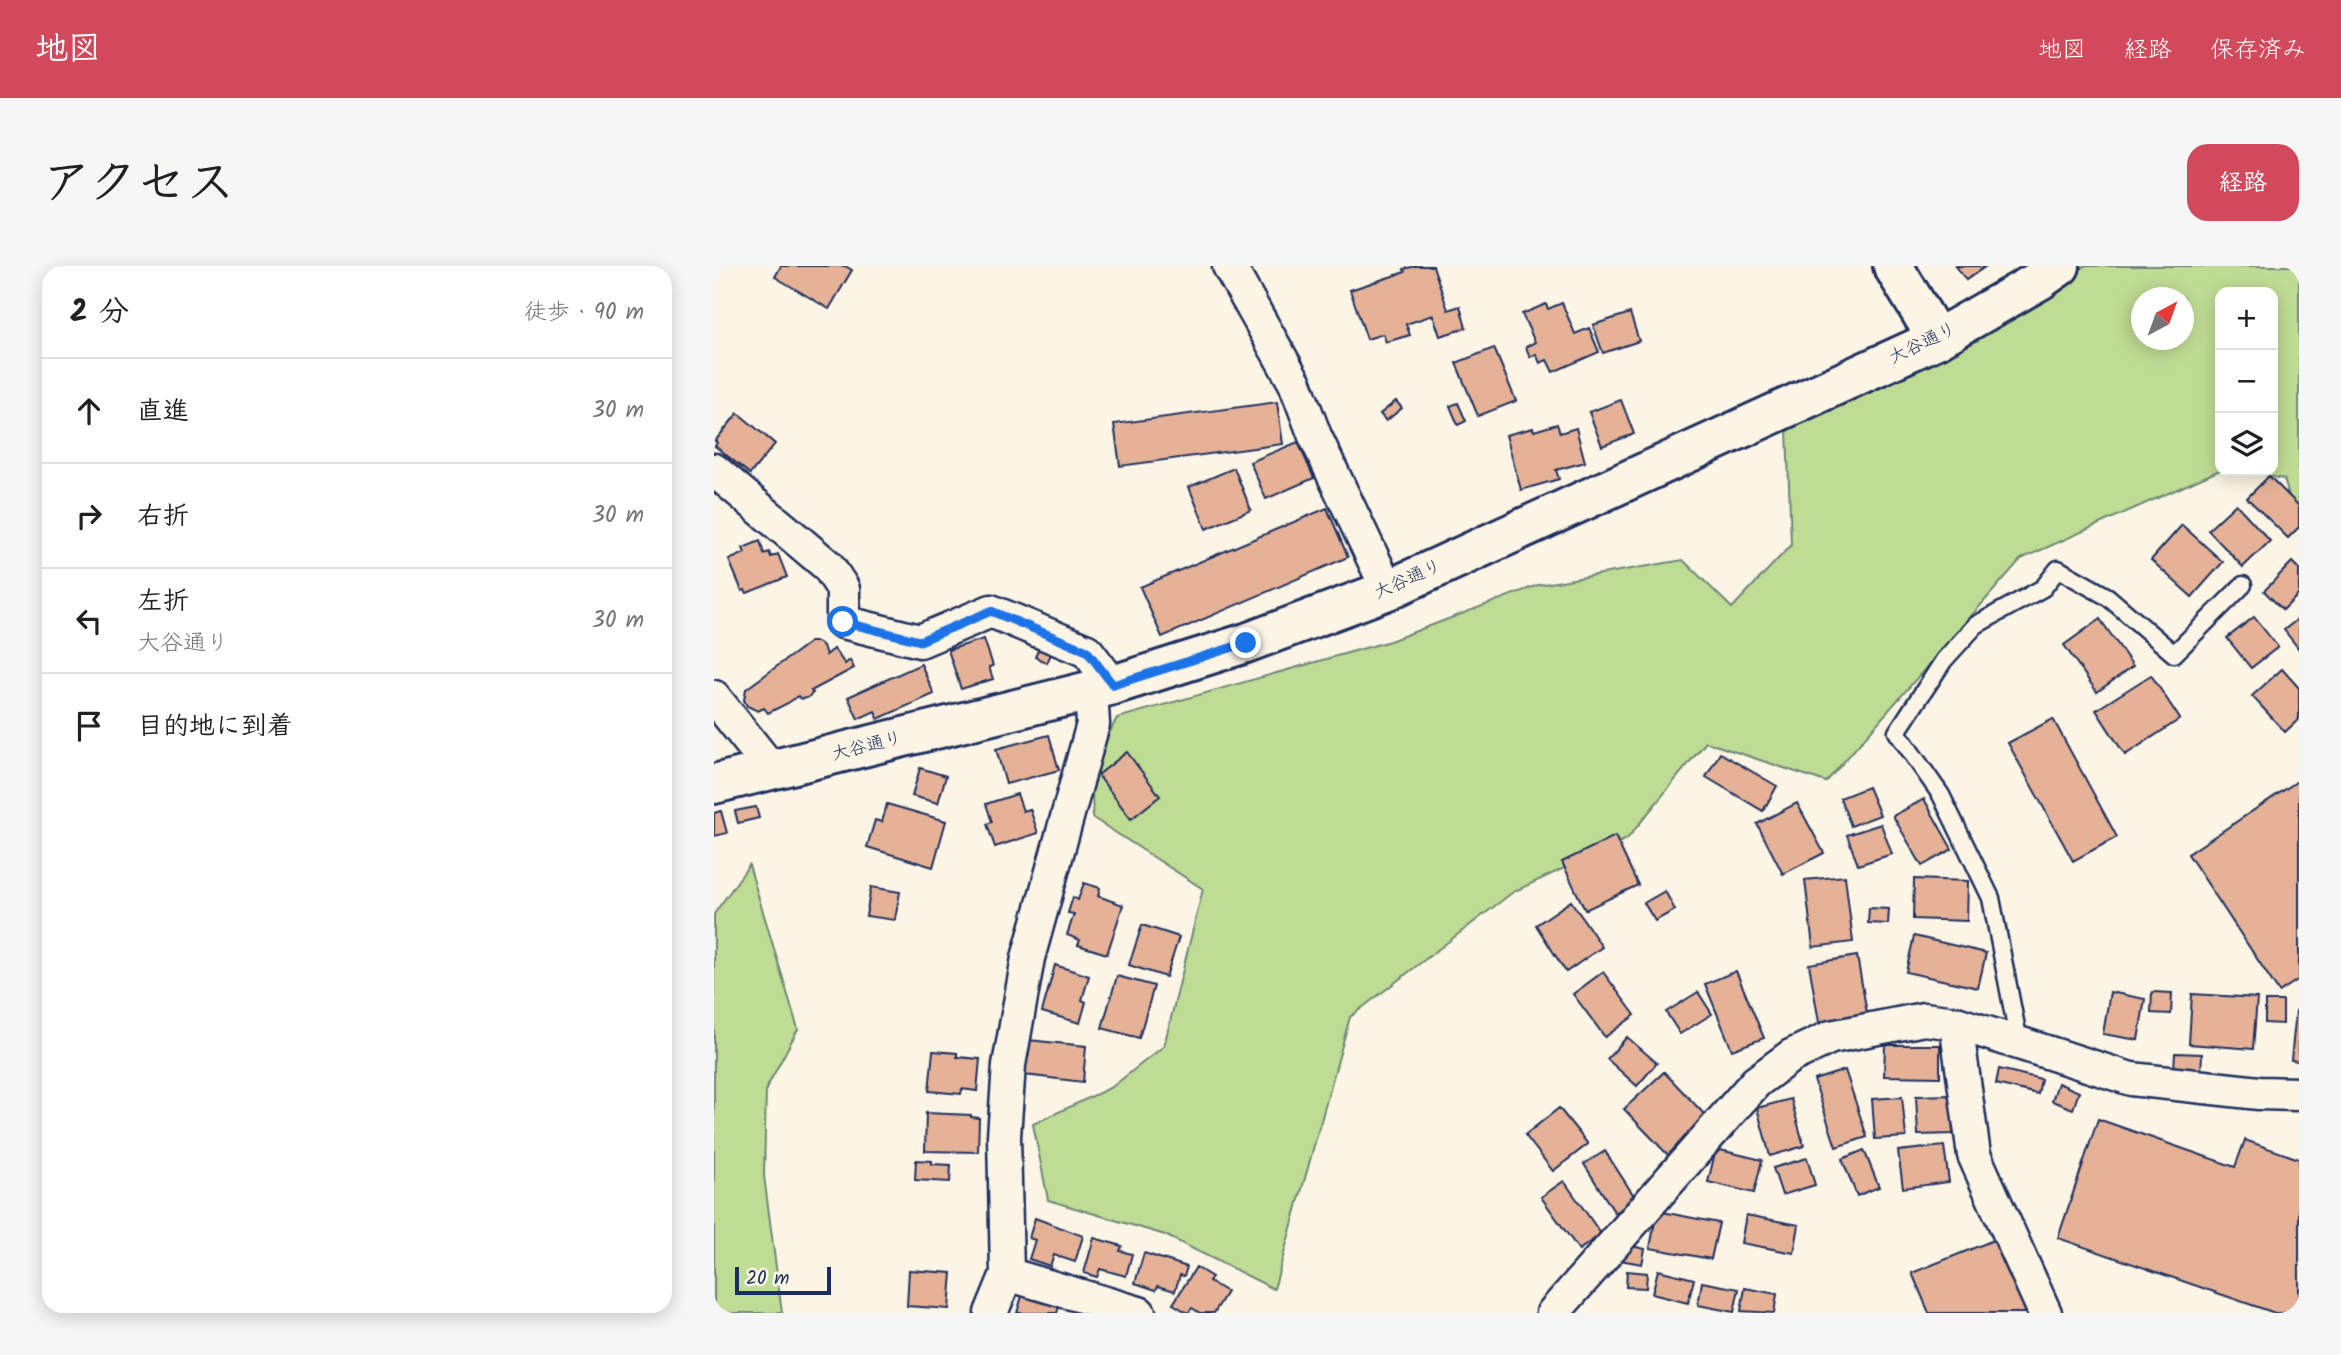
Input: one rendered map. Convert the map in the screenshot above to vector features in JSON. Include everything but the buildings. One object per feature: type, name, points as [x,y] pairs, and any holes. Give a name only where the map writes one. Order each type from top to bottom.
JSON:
[{"type":"street","points":[[1229,266],[1295,383],[1315,436],[1388,590]]},
{"type":"street","points":[[1893,266],[1937,339]]},
{"type":"street","name":"大谷通り","points":[[714,784],[1102,687],[1246,643],[1388,590],[1937,339],[2060,266]]},
{"type":"street","points":[[714,470],[828,566],[843,589],[843,622],[920,641],[991,611],[1087,651],[1102,687],[1028,958],[1009,1065],[1004,1136],[1007,1274],[991,1313]]},
{"type":"street","points":[[714,697],[773,771]]},
{"type":"street","points":[[1553,1313],[1756,1082],[1791,1056],[1831,1037],[1924,1019],[1956,1023],[2132,1079],[2259,1093],[2299,1094]]},
{"type":"street","points":[[1956,1023],[1974,1155],[2045,1313]]},
{"type":"street","points":[[1007,1274],[1139,1313]]},
{"type":"lane","points":[[2019,1042],[1991,898],[1941,795],[1897,732],[1944,660],[1976,625],[2043,588],[2058,569],[2108,597],[2174,654],[2243,585]]},
{"type":"green space","points":[[2084,266],[2299,266],[2299,529],[2284,479],[2269,476],[2278,476],[2278,287],[2215,287],[2215,472],[2021,559],[1826,782],[1706,742],[1627,839],[1513,892],[1350,1017],[1274,1289],[1165,1235],[1048,1200],[1033,1124],[1112,1087],[1164,1046],[1203,889],[1093,818],[1091,768],[1117,718],[1390,641],[1538,585],[1683,560],[1732,608],[1791,545],[1787,428],[1984,330]]},
{"type":"green space","points":[[749,865],[798,1029],[766,1089],[764,1176],[782,1313],[714,1313],[714,914]]},
{"type":"route","points":[[843,622],[920,641],[991,611],[1087,651],[1113,685],[1246,643]]}]
